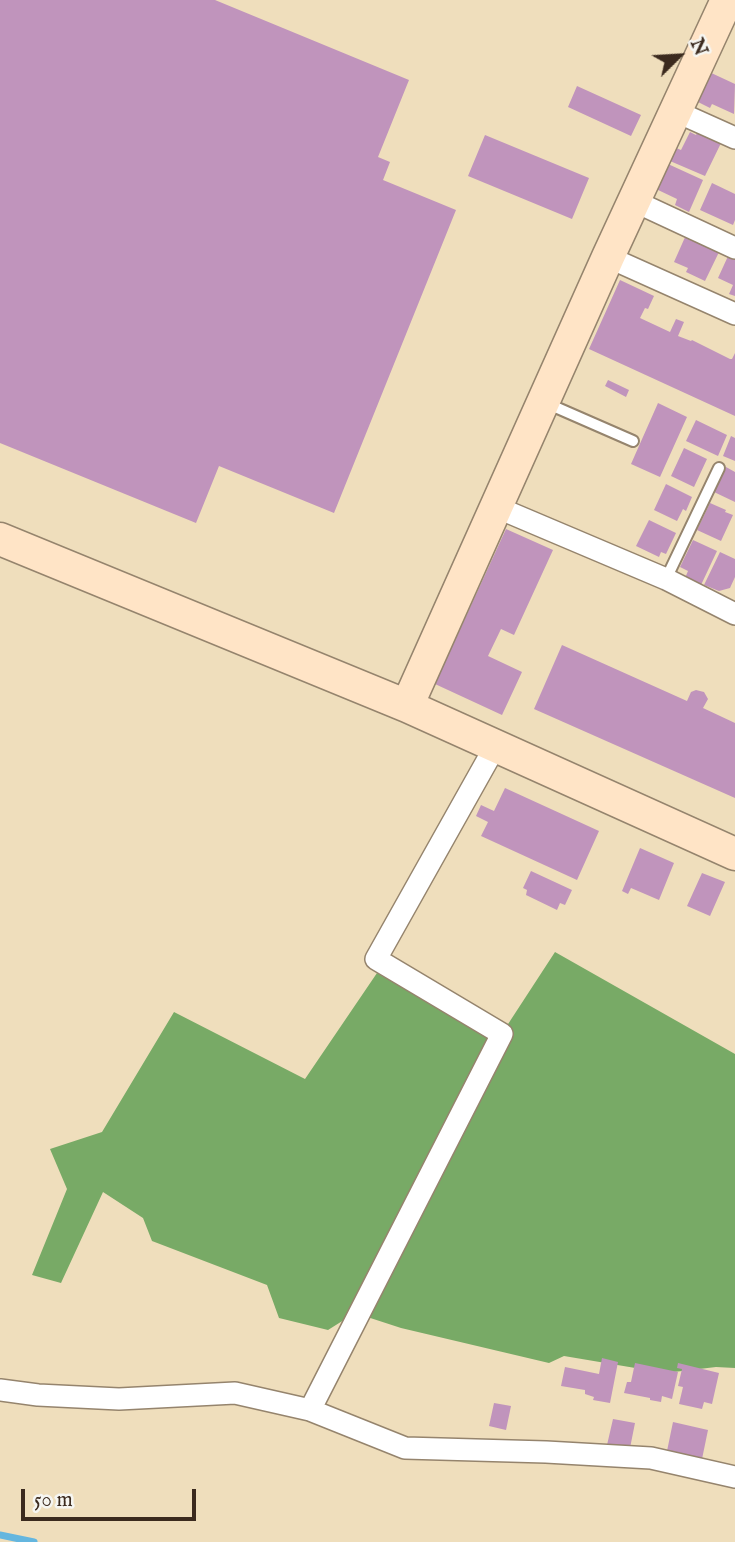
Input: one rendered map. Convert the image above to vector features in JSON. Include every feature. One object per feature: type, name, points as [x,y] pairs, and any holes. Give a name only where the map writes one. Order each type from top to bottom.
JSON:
[{"type":"street","points":[[407,706],[608,257],[676,111],[728,11]]},
{"type":"street","points":[[676,111],[735,138]]},
{"type":"street","points":[[634,201],[735,248]]},
{"type":"street","points":[[608,257],[735,314]]},
{"type":"street","points":[[496,508],[733,608]]},
{"type":"street","points":[[0,538],[407,706],[735,853]]},
{"type":"street","points":[[310,1410],[502,1034],[376,959],[496,745]]},
{"type":"street","points":[[0,1390],[38,1395],[119,1399],[235,1393],[310,1410],[405,1448],[651,1458],[735,1477]]},
{"type":"lane","points":[[543,402],[634,441]]},
{"type":"lane","points":[[666,579],[719,468]]},
{"type":"green space","points":[[555,952],[735,1054],[735,1368],[716,1367],[665,1373],[564,1356],[549,1363],[401,1328],[355,1313],[328,1330],[279,1318],[267,1285],[152,1241],[143,1218],[103,1192],[61,1283],[32,1275],[67,1189],[50,1149],[102,1132],[174,1012],[305,1079],[377,973],[497,1041]]},
{"type":"building","points":[[0,0],[215,0],[409,80],[378,157],[390,162],[383,180],[456,210],[334,513],[219,466],[196,523],[0,443]]},
{"type":"building","points":[[707,71],[735,84],[734,114],[712,104],[710,108],[694,100]]},
{"type":"building","points":[[577,86],[641,115],[631,136],[568,107]]},
{"type":"building","points":[[698,130],[722,141],[705,176],[670,161],[676,148],[681,150],[690,132],[696,135]]},
{"type":"building","points":[[485,135],[589,178],[572,219],[468,176]]},
{"type":"building","points":[[668,164],[703,180],[689,212],[675,205],[677,199],[656,189]]},
{"type":"building","points":[[712,183],[735,194],[733,225],[700,210]]},
{"type":"building","points":[[686,235],[720,250],[705,281],[686,272],[688,268],[674,262]]},
{"type":"building","points":[[729,254],[735,256],[735,296],[729,294],[733,285],[718,278]]},
{"type":"building","points":[[620,280],[654,296],[640,318],[670,332],[676,319],[684,322],[678,336],[730,359],[735,353],[735,416],[589,349]]},
{"type":"building","points":[[608,380],[629,390],[626,397],[605,386]]},
{"type":"building","points":[[658,403],[687,417],[660,477],[631,464]]},
{"type":"building","points":[[696,420],[727,435],[718,456],[686,441]]},
{"type":"building","points":[[731,436],[735,438],[735,461],[723,456]]},
{"type":"building","points":[[684,448],[707,459],[694,487],[671,476]]},
{"type":"building","points":[[726,467],[735,472],[735,502],[714,492]]},
{"type":"building","points":[[666,484],[692,497],[686,511],[683,509],[677,521],[654,510]]},
{"type":"building","points":[[710,503],[733,515],[721,541],[697,530]]},
{"type":"building","points":[[649,520],[676,533],[666,554],[661,552],[659,557],[636,546]]},
{"type":"building","points":[[506,529],[553,550],[514,635],[501,629],[488,656],[522,672],[502,715],[435,684]]},
{"type":"building","points":[[693,540],[717,551],[701,585],[685,578],[688,571],[680,567]]},
{"type":"building","points":[[720,552],[735,559],[735,577],[730,588],[719,591],[704,585]]},
{"type":"building","points":[[562,645],[687,701],[691,692],[704,692],[708,699],[703,708],[735,723],[735,798],[534,709]]},
{"type":"building","points":[[505,788],[599,831],[577,880],[481,836],[488,822],[476,816],[481,805],[494,811]]},
{"type":"building","points":[[640,848],[674,863],[659,900],[631,888],[628,894],[622,891]]},
{"type":"building","points":[[531,871],[572,890],[565,905],[560,903],[557,910],[526,895],[527,890],[523,888]]},
{"type":"building","points":[[702,873],[725,882],[710,916],[687,906]]},
{"type":"building","points":[[602,1358],[618,1362],[610,1403],[593,1400],[594,1397],[585,1394],[585,1390],[561,1386],[565,1367],[599,1374]]},
{"type":"building","points":[[635,1363],[678,1372],[672,1399],[662,1396],[661,1402],[624,1393],[627,1382],[631,1382]]},
{"type":"building","points":[[678,1363],[719,1373],[712,1404],[704,1402],[702,1409],[679,1404],[683,1387],[678,1386],[682,1369],[677,1368]]},
{"type":"building","points":[[494,1403],[511,1406],[506,1430],[489,1426]]},
{"type":"building","points":[[613,1419],[635,1423],[630,1448],[607,1445]]},
{"type":"building","points":[[673,1422],[708,1430],[702,1459],[667,1451]]},
{"type":"waterway","points":[[0,1535],[34,1542]]}]
